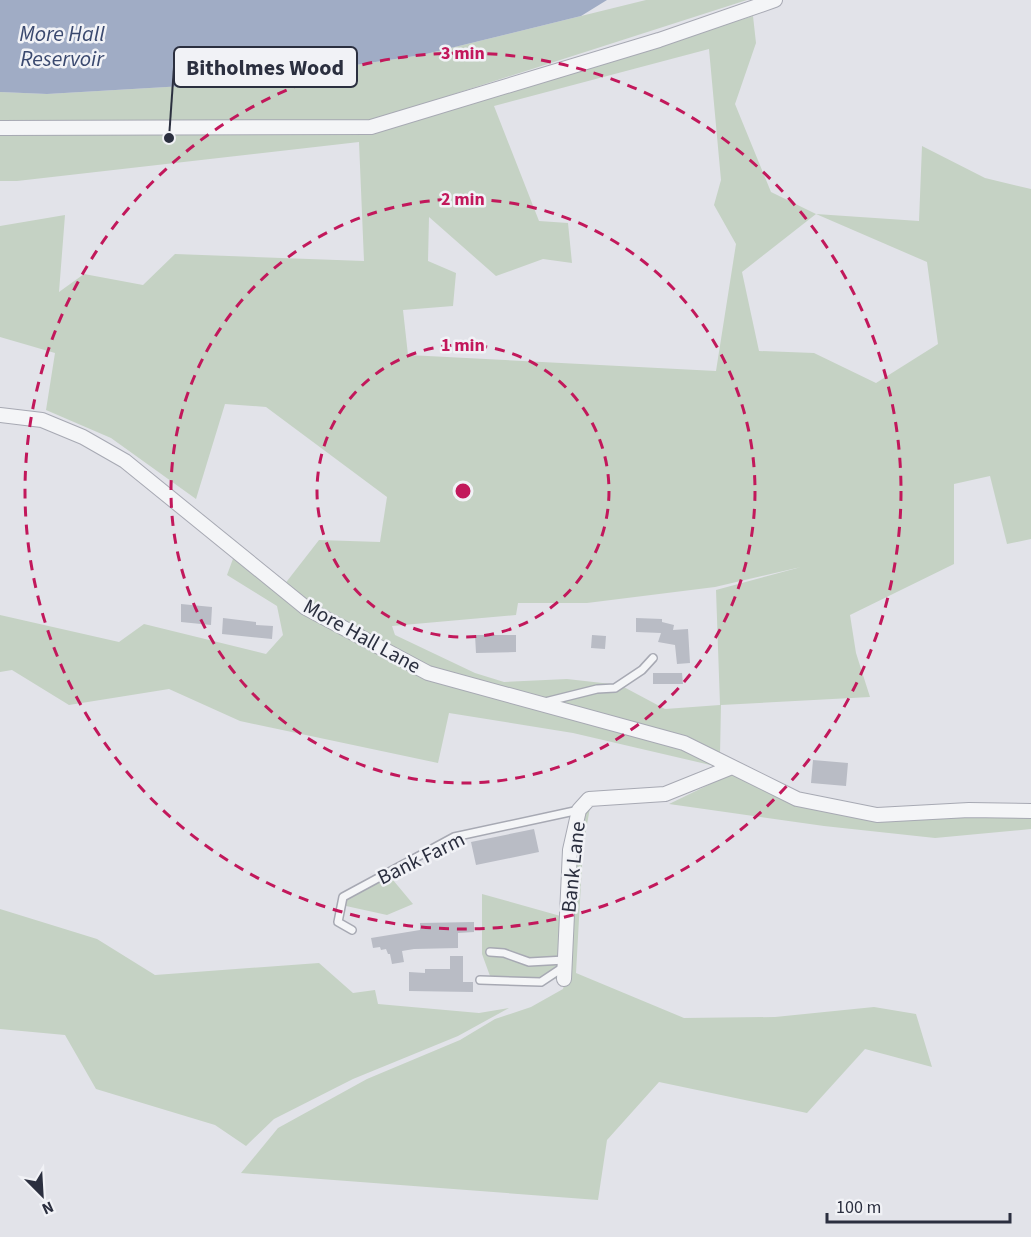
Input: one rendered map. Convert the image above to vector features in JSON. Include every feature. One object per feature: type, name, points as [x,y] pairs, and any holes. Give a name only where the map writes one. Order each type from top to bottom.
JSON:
[{"type":"street","points":[[0,128],[371,127],[659,40],[775,0]]},
{"type":"street","name":"More Hall Lane","points":[[0,415],[42,420],[83,437],[125,461],[306,608],[428,673],[684,743],[797,799],[877,815],[969,810],[1031,811]]},
{"type":"street","name":"Bank Lane","points":[[565,968],[570,850],[579,810],[589,799],[665,794],[732,767]]},
{"type":"lane","points":[[539,703],[597,689],[615,688],[642,670],[653,658]]},
{"type":"lane","name":"Bank Farm","points":[[352,930],[338,922],[343,897],[454,837],[579,810]]},
{"type":"lane","points":[[490,952],[504,953],[529,962],[565,968]]},
{"type":"lane","points":[[480,980],[541,982],[565,968]]},
{"type":"green space","points":[[646,0],[747,0],[370,121],[306,120],[327,132],[371,133],[753,16],[756,43],[735,104],[771,192],[816,214],[919,221],[922,146],[985,178],[1031,189],[1031,539],[1007,544],[990,476],[954,484],[954,564],[850,615],[856,653],[870,697],[721,705],[720,755],[429,670],[308,605],[284,585],[319,540],[380,542],[387,497],[266,407],[225,404],[196,499],[111,438],[46,410],[55,353],[0,337],[0,226],[65,215],[59,292],[84,274],[143,285],[175,254],[364,261],[359,142],[17,181],[0,181],[0,92],[47,94],[235,83],[422,55]],"holes":[[[709,49],[721,180],[714,205],[736,244],[716,371],[408,355],[403,310],[453,306],[456,273],[428,261],[429,217],[496,276],[543,259],[572,263],[568,223],[539,221],[494,106]],[[816,214],[927,262],[938,344],[876,383],[814,353],[759,351],[742,272]],[[801,567],[716,590],[720,705],[665,709],[620,685],[567,679],[504,682],[475,673],[395,635],[392,626],[516,615],[518,603],[587,603],[715,587]]]},
{"type":"green space","points":[[234,556],[427,677],[684,749],[719,767],[573,733],[449,713],[438,763],[240,721],[169,689],[69,705],[12,670],[0,672],[0,615],[119,642],[144,624],[266,654],[283,635],[277,606],[227,575]]},
{"type":"green space","points":[[733,773],[797,804],[1031,816],[1031,829],[935,838],[824,826],[669,804]]},
{"type":"green space","points":[[591,802],[583,847],[576,973],[684,1018],[775,1017],[874,1007],[916,1014],[932,1067],[865,1049],[807,1113],[659,1082],[607,1140],[598,1200],[241,1173],[278,1128],[367,1079],[460,1040],[495,1019],[531,1007],[563,989],[566,978],[573,850],[580,812]]},
{"type":"green space","points":[[388,874],[413,904],[387,915],[337,904]]},
{"type":"green space","points":[[482,894],[564,917],[561,979],[490,976],[482,954]]},
{"type":"green space","points":[[0,909],[97,939],[155,975],[319,963],[353,993],[375,990],[378,1004],[479,1013],[509,1008],[458,1036],[353,1079],[274,1119],[246,1146],[215,1125],[96,1089],[65,1035],[0,1029]]},
{"type":"water","name":"More Hall Reservoir","points":[[0,0],[607,0],[581,16],[422,55],[235,83],[47,94],[0,92]]},
{"type":"building","points":[[181,604],[212,607],[211,625],[181,622]]},
{"type":"building","points":[[223,618],[273,626],[272,639],[222,634]]},
{"type":"building","points":[[636,618],[662,619],[662,622],[674,625],[673,630],[688,629],[690,663],[677,664],[675,645],[658,642],[661,633],[636,632]]},
{"type":"building","points":[[475,635],[516,635],[516,652],[476,653]]},
{"type":"building","points":[[592,635],[606,636],[605,649],[591,648]]},
{"type":"building","points":[[653,673],[682,673],[683,684],[653,684]]},
{"type":"building","points":[[813,760],[848,763],[846,786],[811,783]]},
{"type":"building","points":[[534,829],[539,852],[476,865],[471,842]]},
{"type":"building","points":[[474,922],[474,932],[458,933],[458,948],[402,951],[404,962],[392,964],[390,954],[386,949],[373,948],[371,938],[420,930],[420,923]]},
{"type":"building","points":[[450,956],[463,956],[463,982],[473,982],[473,992],[409,991],[409,972],[425,973],[425,969],[450,969]]},
{"type":"place","name":"Bitholmes Wood","points":[[169,138]]}]
